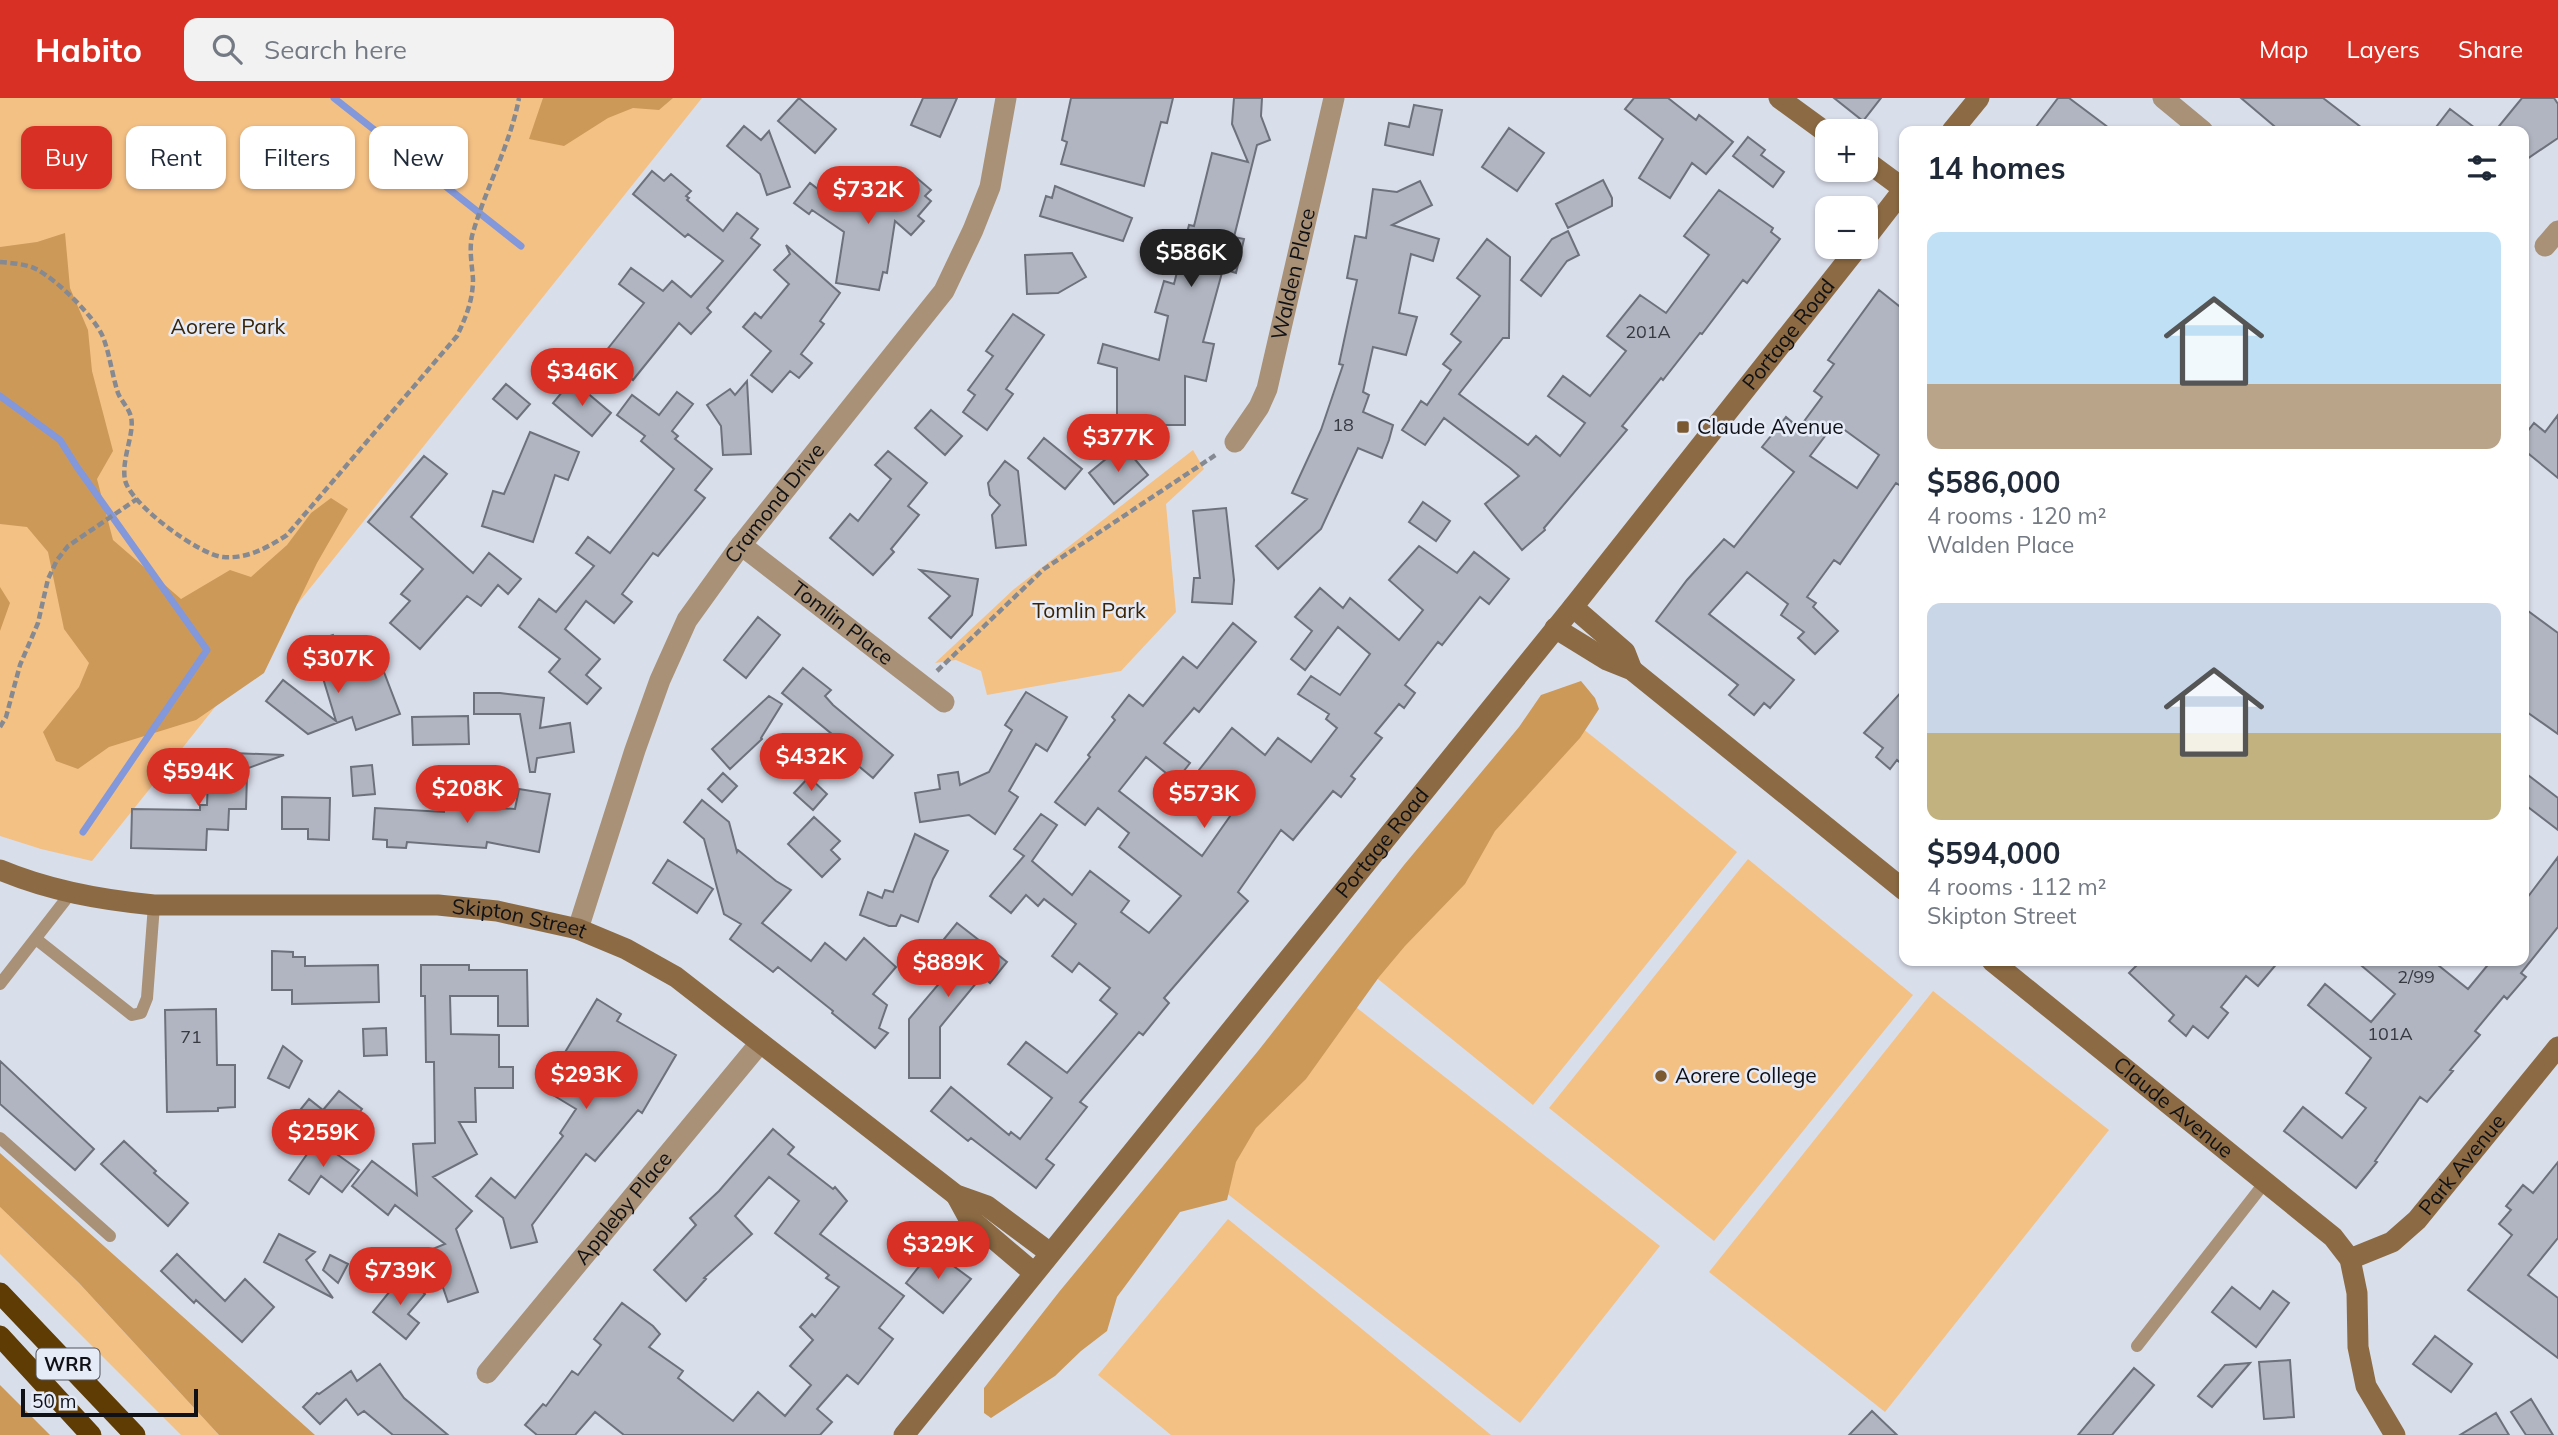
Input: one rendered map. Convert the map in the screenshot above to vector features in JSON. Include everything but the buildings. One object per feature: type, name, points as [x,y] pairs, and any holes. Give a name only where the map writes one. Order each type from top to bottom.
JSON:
[{"type":"highway","name":"WRR","points":[[0,1293],[135,1435]]},
{"type":"highway","name":"WRR","points":[[0,1336],[91,1435]]},
{"type":"main road","points":[[1779,98],[1815,124]]},
{"type":"main road","points":[[1956,126],[1979,98]]},
{"type":"main road","points":[[1878,170],[1899,185]]},
{"type":"main road","points":[[1878,223],[1899,195]]},
{"type":"main road","name":"Portage Road","points":[[904,1435],[1573,607],[1848,259]]},
{"type":"main road","points":[[1573,607],[1625,652],[1632,670]]},
{"type":"main road","points":[[1555,628],[1607,660],[1632,670],[1899,886]]},
{"type":"main road","name":"Skipton Street","points":[[0,870],[70,894],[154,905],[438,905],[497,911],[578,929],[626,949],[676,977],[956,1195],[987,1206],[1050,1253]]},
{"type":"main road","name":"Claude Avenue","points":[[1998,966],[2266,1181],[2333,1237],[2350,1259]]},
{"type":"main road","name":"Park Avenue","points":[[2350,1259],[2392,1242],[2417,1220],[2558,1047]]},
{"type":"main road","name":"Skipton Street","points":[[956,1195],[968,1217],[1034,1273]]},
{"type":"main road","points":[[2350,1259],[2357,1293],[2358,1347],[2366,1386],[2395,1435]]},
{"type":"street","name":"Cramond Drive","points":[[578,929],[635,750],[660,680],[687,620],[741,545],[944,291],[990,187],[1006,98]]},
{"type":"street","name":"Walden Place","points":[[1235,442],[1259,407],[1267,389],[1335,98]]},
{"type":"street","points":[[2163,98],[2197,126]]},
{"type":"street","name":"Tomlin Place","points":[[741,545],[944,702]]},
{"type":"street","name":"Appleby Place","points":[[487,1373],[760,1043]]},
{"type":"lane","points":[[0,984],[70,894]]},
{"type":"lane","points":[[36,939],[132,1015],[141,1013],[147,998],[154,905]]},
{"type":"lane","points":[[0,1138],[110,1236]]},
{"type":"lane","points":[[2137,1346],[2266,1181]]},
{"type":"path","points":[[0,261],[28,266],[49,277],[97,325],[109,356],[119,396],[131,417],[124,463],[125,482],[137,499],[201,550],[221,557],[255,553],[287,535],[457,336],[472,296],[471,240],[482,201],[514,125],[519,98]]},
{"type":"path","points":[[923,685],[1044,569],[1235,442]]},
{"type":"path","points":[[0,727],[41,611],[48,579],[57,560],[68,546],[137,499]]},
{"type":"green space","name":"Aorere Park","points":[[0,98],[702,98],[92,861],[0,836]]},
{"type":"green space","name":"Tomlin Park","points":[[1193,450],[1204,469],[1166,504],[1176,612],[1121,671],[987,695],[981,671],[956,660],[935,663],[1014,589]]},
{"type":"green space","points":[[1567,716],[1737,852],[1533,1105],[1373,975]]},
{"type":"green space","points":[[1748,859],[1913,995],[1714,1241],[1549,1108]]},
{"type":"green space","points":[[1933,991],[2109,1130],[1885,1412],[1709,1272]]},
{"type":"green space","points":[[1352,1004],[1660,1246],[1520,1423],[1211,1181]]},
{"type":"green space","points":[[0,1207],[79,1283],[219,1435],[181,1435],[0,1254]]},
{"type":"green space","points":[[1228,1219],[1491,1435],[1171,1435],[1098,1375]]},
{"type":"shaded area","points":[[543,98],[673,98],[659,110],[633,108],[608,118],[564,146],[529,139]]},
{"type":"shaded area","points":[[65,233],[70,288],[88,330],[92,371],[113,451],[97,479],[113,540],[181,599],[230,570],[251,577],[287,545],[311,513],[331,498],[348,509],[317,563],[264,673],[196,720],[109,747],[78,769],[56,761],[43,732],[79,687],[89,663],[64,629],[48,552],[27,527],[0,524],[0,247],[37,242]]},
{"type":"shaded area","points":[[0,587],[10,603],[0,631]]},
{"type":"shaded area","points":[[1581,681],[1595,698],[1599,709],[1580,738],[1495,831],[1465,884],[1379,977],[1306,1079],[1256,1128],[1236,1162],[1227,1200],[1180,1212],[1117,1297],[1107,1331],[1055,1376],[991,1418],[984,1413],[984,1388],[1059,1292],[1258,1051],[1404,865],[1519,727],[1541,695]]},
{"type":"shaded area","points":[[0,1153],[315,1435],[219,1435],[79,1283],[0,1207]]},
{"type":"shaded area","points":[[0,1385],[50,1435],[0,1435]]},
{"type":"waterway","points":[[334,98],[521,246]]},
{"type":"waterway","points":[[0,396],[60,440],[207,650],[83,832]]},
{"type":"place","name":"Claude Avenue","points":[[1683,427]]},
{"type":"place","name":"Aorere College","points":[[1661,1076]]}]
